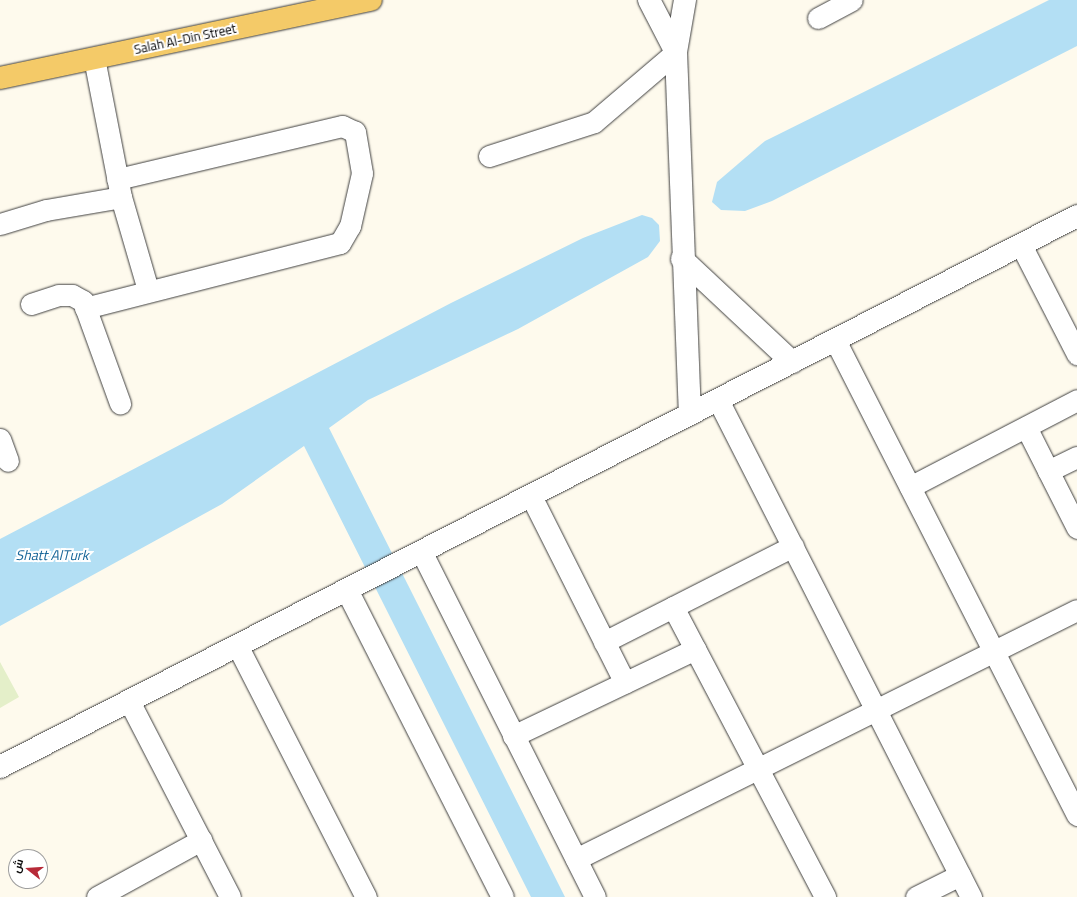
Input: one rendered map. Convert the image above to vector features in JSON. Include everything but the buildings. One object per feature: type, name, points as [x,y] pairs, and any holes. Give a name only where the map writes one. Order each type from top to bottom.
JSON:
[{"type":"main road","name":"Salah Al-Din Street","points":[[0,78],[370,0]]},
{"type":"street","points":[[649,0],[676,52]]},
{"type":"street","points":[[685,0],[676,52],[682,259],[690,414]]},
{"type":"street","points":[[818,18],[852,0]]},
{"type":"street","points":[[490,156],[594,122],[676,52]]},
{"type":"street","points":[[94,58],[119,188],[148,290]]},
{"type":"street","points":[[0,224],[119,188],[342,126],[355,132],[362,173],[350,226],[340,243],[148,290],[85,308]]},
{"type":"street","points":[[0,766],[1077,216]]},
{"type":"street","points":[[1021,245],[1077,354]]},
{"type":"street","points":[[682,259],[792,362]]},
{"type":"street","points":[[31,304],[59,295],[72,295],[82,301],[120,403]]},
{"type":"street","points":[[835,340],[1077,815]]},
{"type":"street","points":[[718,400],[971,897]]},
{"type":"street","points":[[910,487],[1077,400]]},
{"type":"street","points":[[1026,427],[1077,528]]},
{"type":"street","points":[[0,439],[8,461]]},
{"type":"street","points":[[1048,471],[1077,457]]},
{"type":"street","points":[[530,496],[625,683]]},
{"type":"street","points":[[604,642],[793,546]]},
{"type":"street","points":[[421,551],[595,897]]},
{"type":"street","points":[[346,590],[503,897]]},
{"type":"street","points":[[673,607],[758,769],[819,895]]},
{"type":"street","points":[[576,860],[1077,610]]},
{"type":"street","points":[[237,645],[366,897]]},
{"type":"street","points":[[513,736],[695,649]]},
{"type":"street","points":[[129,701],[230,897]]},
{"type":"street","points":[[97,897],[201,840]]},
{"type":"street","points":[[916,897],[960,875]]},
{"type":"green space","points":[[0,662],[19,697],[0,708]]},
{"type":"water","points":[[1049,0],[1077,0],[1077,46],[772,201],[745,211],[721,210],[712,202],[717,182],[765,141]]},
{"type":"water","name":"Shatt AlTurk","points":[[642,215],[652,218],[659,225],[660,241],[648,257],[518,329],[368,400],[329,428],[565,897],[531,897],[304,446],[222,504],[0,626],[0,539],[451,303],[583,238]]}]
